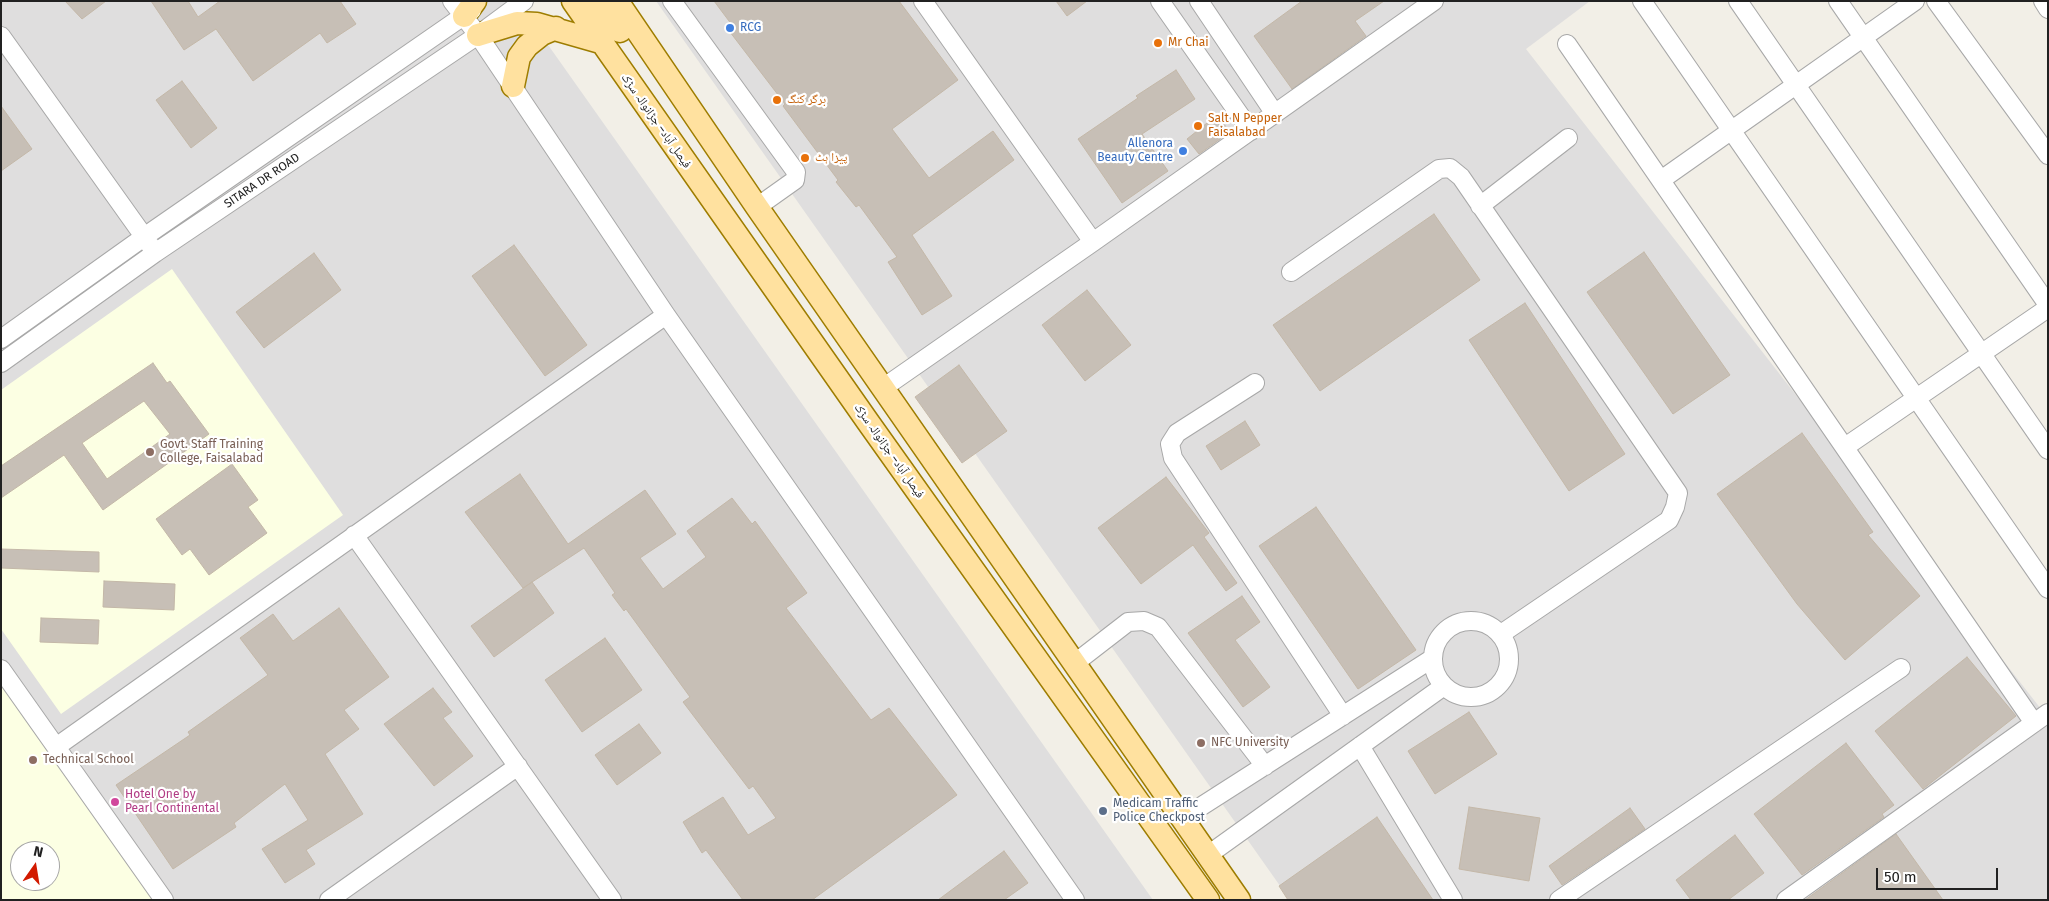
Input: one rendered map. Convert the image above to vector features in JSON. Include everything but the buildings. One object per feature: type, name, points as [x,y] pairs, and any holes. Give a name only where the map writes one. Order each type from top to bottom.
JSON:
[{"type":"main road","name":"فیصل آباد– جڑانوالہ سڑک","points":[[573,1],[600,42],[1208,900]]},
{"type":"main road","points":[[598,1],[667,97],[718,150]]},
{"type":"main road","points":[[617,1],[882,388],[1239,900]]},
{"type":"main road","points":[[478,35],[517,23],[537,24],[600,42]]},
{"type":"main road","points":[[513,86],[518,58],[527,46],[542,34],[556,28]]},
{"type":"street","name":"SITARA DR ROAD","points":[[1,339],[464,6],[486,1]]},
{"type":"street","name":"SITARA DR ROAD","points":[[1,363],[155,253],[478,35],[524,1]]},
{"type":"street","points":[[672,1],[796,172],[795,180],[757,207]]},
{"type":"street","points":[[923,1],[1093,242]]},
{"type":"street","points":[[1160,1],[1250,131]]},
{"type":"street","points":[[1199,1],[1274,114]]},
{"type":"street","points":[[882,388],[1093,242],[1434,1]]},
{"type":"street","points":[[1642,1],[2048,589]]},
{"type":"street","points":[[1738,1],[2048,450]]},
{"type":"street","points":[[1838,1],[2048,306],[1845,447]]},
{"type":"street","points":[[1661,180],[1915,1]]},
{"type":"street","points":[[1936,1],[2048,155]]},
{"type":"street","points":[[2042,1],[2048,9]]},
{"type":"street","points":[[464,6],[478,35],[666,315],[1076,900]]},
{"type":"street","points":[[1,36],[155,253]]},
{"type":"street","points":[[1567,44],[1845,447],[2041,718],[1786,900]]},
{"type":"street","points":[[1480,206],[1568,138]]},
{"type":"street","points":[[1291,272],[1440,169],[1450,168],[1461,177],[1678,493],[1675,507],[1669,520],[1501,634]]},
{"type":"street","points":[[56,747],[666,315]]},
{"type":"street","points":[[1255,382],[1177,433],[1170,444],[1173,458],[1343,716]]},
{"type":"street","points":[[354,535],[612,900]]},
{"type":"street","points":[[1467,620],[1486,623],[1501,634],[1509,651],[1508,671],[1497,687],[1480,696],[1461,695],[1444,686],[1436,673],[1433,658],[1438,640],[1450,627],[1467,620]]},
{"type":"street","points":[[1075,663],[1128,622],[1144,621],[1158,627],[1264,766]]},
{"type":"street","points":[[1183,818],[1433,658]]},
{"type":"street","points":[[1559,900],[1901,668]]},
{"type":"street","points":[[1,669],[164,900]]},
{"type":"street","points":[[1208,854],[1444,686]]},
{"type":"street","points":[[1360,746],[1453,900]]},
{"type":"street","points":[[329,900],[518,766]]},
{"type":"shaded area","points":[[1,1],[517,1],[1153,900],[1,900]]},
{"type":"shaded area","points":[[656,1],[1590,1],[1526,49],[2048,718],[2048,900],[1290,900]]},
{"type":"shaded area","name":"Govt. Staff Training College, Faisalabad","points":[[172,269],[343,515],[61,714],[1,629],[1,390]]},
{"type":"shaded area","name":"Technical School","points":[[1,669],[164,900],[1,900]]},
{"type":"place","name":"RCG","points":[[730,28]]},
{"type":"place","name":"Mr Chai","points":[[1158,43]]},
{"type":"place","name":"برگر کنگ","points":[[777,100]]},
{"type":"place","name":"Salt N Pepper Faisalabad","points":[[1198,126]]},
{"type":"place","name":"Allenora Beauty Centre","points":[[1183,151]]},
{"type":"place","name":"پیزا ہٹ","points":[[805,158]]},
{"type":"place","name":"Govt. Staff Training College, Faisalabad","points":[[150,452]]},
{"type":"place","name":"NFC University","points":[[1201,743]]},
{"type":"place","name":"Technical School","points":[[33,760]]},
{"type":"place","name":"Hotel One by Pearl Continental","points":[[115,802]]},
{"type":"place","name":"Medicam Traffic Police Checkpost","points":[[1103,811]]}]
